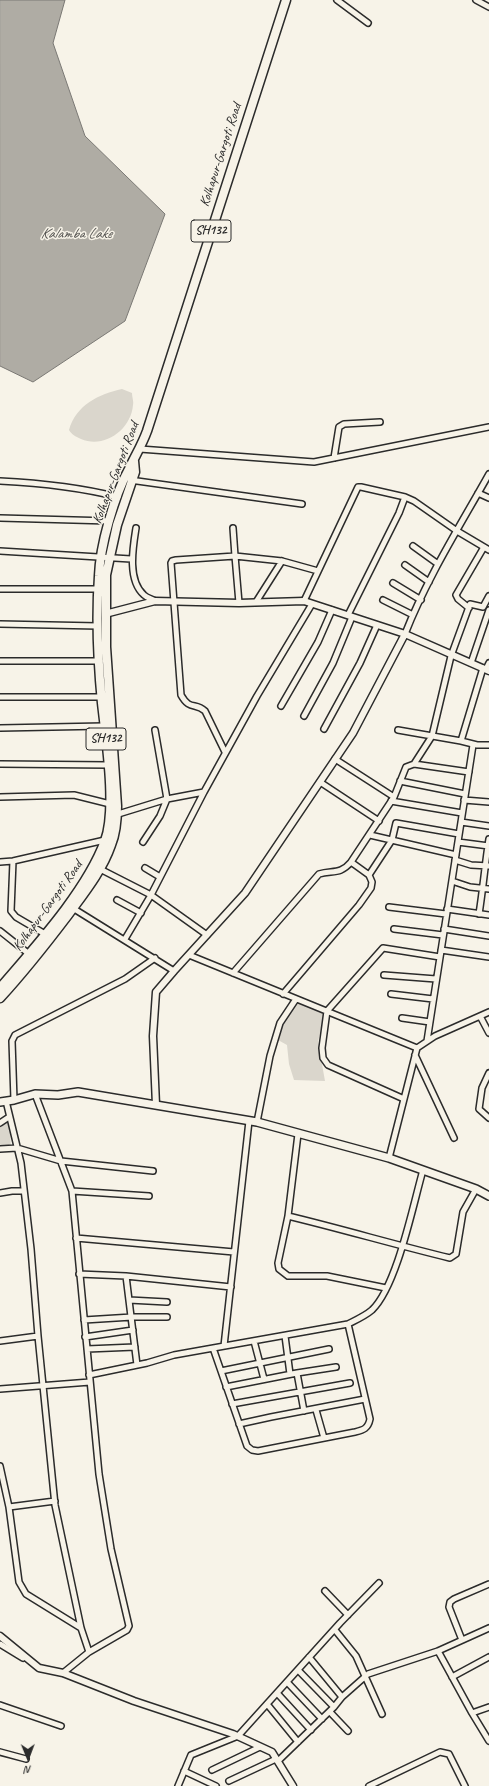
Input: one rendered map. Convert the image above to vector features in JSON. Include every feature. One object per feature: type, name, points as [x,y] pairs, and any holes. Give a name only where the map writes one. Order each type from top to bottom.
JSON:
[{"type":"main road","name":"Kolhapur-Gargoti Road","points":[[97,867],[113,815],[110,804],[98,626],[99,589],[110,521],[125,478],[140,449],[286,0]]},
{"type":"main road","points":[[0,998],[25,970],[112,843],[115,761],[110,711],[105,614],[105,556],[133,480],[135,472],[134,461]]},
{"type":"main road","name":"Kolhapur-Gargoti Road","points":[[0,988],[70,906]]},
{"type":"main road","points":[[3,1101],[14,1100],[35,1094],[58,1095],[78,1092],[257,1122],[389,1158],[476,1189],[489,1196]]},
{"type":"street","points":[[337,0],[368,23]]},
{"type":"street","points":[[476,0],[489,7]]},
{"type":"street","points":[[334,458],[339,427],[344,424],[380,422]]},
{"type":"street","points":[[140,449],[314,462],[489,427]]},
{"type":"street","points":[[156,1105],[154,1004],[156,992],[174,970],[245,894],[353,733],[405,634],[438,564],[489,474]]},
{"type":"street","points":[[125,478],[302,504]]},
{"type":"street","points":[[0,481],[38,483],[99,492],[118,497]]},
{"type":"street","points":[[304,601],[358,487],[361,487],[405,497],[414,501],[457,531],[487,548],[456,595],[458,599],[469,608]]},
{"type":"street","points":[[478,493],[489,498]]},
{"type":"street","points":[[304,716],[333,663],[350,616],[399,513],[405,497]]},
{"type":"street","points":[[0,518],[110,521]]},
{"type":"street","points":[[136,528],[131,559],[137,584],[144,595],[155,601]]},
{"type":"street","points":[[233,528],[238,603]]},
{"type":"street","points":[[413,546],[438,564]]},
{"type":"street","points":[[0,551],[105,556],[131,559]]},
{"type":"street","points":[[225,752],[205,711],[201,708],[189,706],[181,695],[173,601],[172,561],[235,556],[282,561],[318,571]]},
{"type":"street","points":[[256,602],[282,561]]},
{"type":"street","points":[[405,565],[429,582]]},
{"type":"street","points":[[393,583],[420,600]]},
{"type":"street","points":[[0,589],[99,589]]},
{"type":"street","points":[[483,607],[489,596]]},
{"type":"street","points":[[383,600],[413,616]]},
{"type":"street","points":[[105,614],[155,601],[238,603],[304,601],[405,634],[451,656],[486,669]]},
{"type":"street","points":[[125,939],[151,895],[225,752],[312,604]]},
{"type":"street","points":[[414,764],[432,736],[451,656],[470,604],[489,610],[471,663]]},
{"type":"street","points":[[282,706],[318,642],[332,610]]},
{"type":"street","points":[[0,624],[98,626]]},
{"type":"street","points":[[324,729],[360,663],[377,625]]},
{"type":"street","points":[[0,661],[100,661]]},
{"type":"street","points":[[461,741],[489,663]]},
{"type":"street","points":[[0,697],[102,697]]},
{"type":"street","points":[[0,728],[104,726]]},
{"type":"street","points":[[143,842],[160,816],[167,800],[155,730]]},
{"type":"street","points":[[398,730],[473,744],[489,744]]},
{"type":"street","points":[[427,1041],[473,744]]},
{"type":"street","points":[[335,759],[392,799],[462,813]]},
{"type":"street","points":[[0,764],[108,765]]},
{"type":"street","points":[[233,973],[319,874],[339,872],[346,869],[370,835],[392,799],[406,767],[414,764],[469,772]]},
{"type":"street","points":[[400,781],[489,802]]},
{"type":"street","points":[[320,782],[379,821]]},
{"type":"street","points":[[113,815],[167,800],[204,792]]},
{"type":"street","points":[[0,797],[74,795],[110,804]]},
{"type":"street","points":[[461,822],[489,826]]},
{"type":"street","points":[[369,875],[392,840],[396,823],[459,834]]},
{"type":"street","points":[[370,835],[455,857],[471,865],[486,866]]},
{"type":"street","points":[[479,914],[489,839]]},
{"type":"street","points":[[0,862],[13,861],[105,840]]},
{"type":"street","points":[[458,842],[488,845]]},
{"type":"street","points":[[13,861],[11,911],[16,917],[45,934]]},
{"type":"street","points":[[283,994],[359,905],[371,888],[372,882],[369,875],[351,862]]},
{"type":"street","points":[[97,867],[151,895],[207,935]]},
{"type":"street","points":[[145,868],[160,877]]},
{"type":"street","points":[[452,881],[489,889]]},
{"type":"street","points":[[117,900],[141,913]]},
{"type":"street","points":[[70,906],[174,970]]},
{"type":"street","points":[[389,907],[489,915]]},
{"type":"street","points":[[394,929],[489,936]]},
{"type":"street","points":[[0,931],[29,954]]},
{"type":"street","points":[[404,1099],[328,1065],[323,1058],[322,1048],[327,1011],[383,948],[440,957]]},
{"type":"street","points":[[441,950],[489,957]]},
{"type":"street","points":[[189,955],[417,1048]]},
{"type":"street","points":[[14,1100],[12,1041],[16,1035],[118,982],[155,958]]},
{"type":"street","points":[[384,975],[436,979]]},
{"type":"street","points":[[391,994],[433,999]]},
{"type":"street","points":[[257,1122],[270,1056],[280,1023],[296,999]]},
{"type":"street","points":[[389,1158],[417,1048],[427,1041],[489,1012]]},
{"type":"street","points":[[480,1016],[489,1033]]},
{"type":"street","points":[[402,1018],[430,1022]]},
{"type":"street","points":[[415,1055],[454,1138]]},
{"type":"street","points":[[489,1073],[482,1088],[479,1109],[489,1118]]},
{"type":"street","points":[[35,1094],[72,1191],[99,1474],[111,1549],[128,1626],[127,1630],[89,1652],[63,1673]]},
{"type":"street","points":[[3,1101],[9,1117],[21,1163],[31,1250],[42,1386],[55,1502],[81,1628],[89,1652]]},
{"type":"street","points":[[0,1123],[9,1117]]},
{"type":"street","points":[[224,1346],[249,1121]]},
{"type":"street","points":[[298,1134],[288,1216],[278,1263],[279,1269],[283,1274],[288,1276],[327,1276],[386,1288]]},
{"type":"street","points":[[0,1149],[17,1148],[61,1162],[153,1171]]},
{"type":"street","points":[[89,1375],[138,1366],[174,1355],[348,1324],[372,1310],[395,1270],[422,1170]]},
{"type":"street","points":[[288,1216],[362,1234],[402,1247],[450,1258],[456,1254],[463,1212],[476,1189]]},
{"type":"street","points":[[0,1193],[24,1191]]},
{"type":"street","points":[[72,1191],[149,1196]]},
{"type":"street","points":[[76,1238],[234,1252]]},
{"type":"street","points":[[79,1274],[126,1276],[231,1287]]},
{"type":"street","points":[[126,1276],[138,1366]]},
{"type":"street","points":[[129,1300],[167,1302]]},
{"type":"street","points":[[84,1320],[167,1316]]},
{"type":"street","points":[[213,1348],[247,1446],[258,1452],[365,1429],[368,1425],[370,1419],[348,1324]]},
{"type":"street","points":[[85,1337],[133,1330]]},
{"type":"street","points":[[0,1341],[38,1336]]},
{"type":"street","points":[[285,1336],[290,1374]]},
{"type":"street","points":[[254,1341],[264,1379]]},
{"type":"street","points":[[86,1349],[135,1347]]},
{"type":"street","points":[[221,1371],[329,1350]]},
{"type":"street","points":[[226,1387],[290,1374],[336,1367]]},
{"type":"street","points":[[297,1373],[304,1411]]},
{"type":"street","points":[[0,1390],[90,1382]]},
{"type":"street","points":[[232,1404],[350,1383]]},
{"type":"street","points":[[239,1424],[316,1410],[365,1399]]},
{"type":"street","points":[[316,1410],[324,1438]]},
{"type":"street","points":[[0,1466],[9,1507],[21,1588],[26,1594],[81,1628]]},
{"type":"street","points":[[9,1507],[55,1502]]},
{"type":"street","points":[[178,1786],[191,1755],[238,1736],[309,1657],[379,1583]]},
{"type":"street","points":[[462,1640],[450,1608],[450,1602],[489,1584]]},
{"type":"street","points":[[325,1591],[348,1615]]},
{"type":"street","points":[[229,1781],[277,1760],[311,1730],[366,1676],[438,1651],[489,1628]]},
{"type":"street","points":[[335,1630],[356,1656],[382,1714]]},
{"type":"street","points":[[0,1636],[39,1668]]},
{"type":"street","points":[[0,1644],[39,1668],[63,1673],[134,1701],[238,1736],[260,1746],[272,1752],[293,1786]]},
{"type":"street","points":[[438,1651],[489,1741]]},
{"type":"street","points":[[309,1657],[342,1698]]},
{"type":"street","points":[[452,1677],[489,1657]]},
{"type":"street","points":[[298,1670],[334,1707]]},
{"type":"street","points":[[286,1682],[322,1719]]},
{"type":"street","points":[[277,1693],[311,1730]]},
{"type":"street","points":[[267,1704],[298,1742]]},
{"type":"street","points":[[0,1705],[61,1726]]},
{"type":"street","points":[[472,1713],[489,1707]]},
{"type":"street","points":[[330,1712],[348,1731]]},
{"type":"street","points":[[212,1770],[260,1746]]},
{"type":"street","points":[[368,1786],[440,1752],[449,1754],[465,1786]]},
{"type":"street","points":[[0,1753],[26,1759]]},
{"type":"street","points":[[184,1771],[216,1786]]},
{"type":"shaded area","points":[[122,389],[132,393],[133,402],[131,414],[122,429],[115,435],[99,441],[81,439],[71,433],[69,430],[72,421],[83,407],[105,394]]},
{"type":"shaded area","points":[[297,1002],[324,1014],[318,1042],[325,1081],[294,1080],[289,1064],[287,1045],[278,1040],[282,1025]]},
{"type":"shaded area","points":[[9,1117],[11,1148],[0,1149],[0,1125]]},
{"type":"water","name":"Kalamba Lake","points":[[0,0],[65,0],[53,43],[85,136],[165,214],[125,321],[33,382],[0,366]]}]
